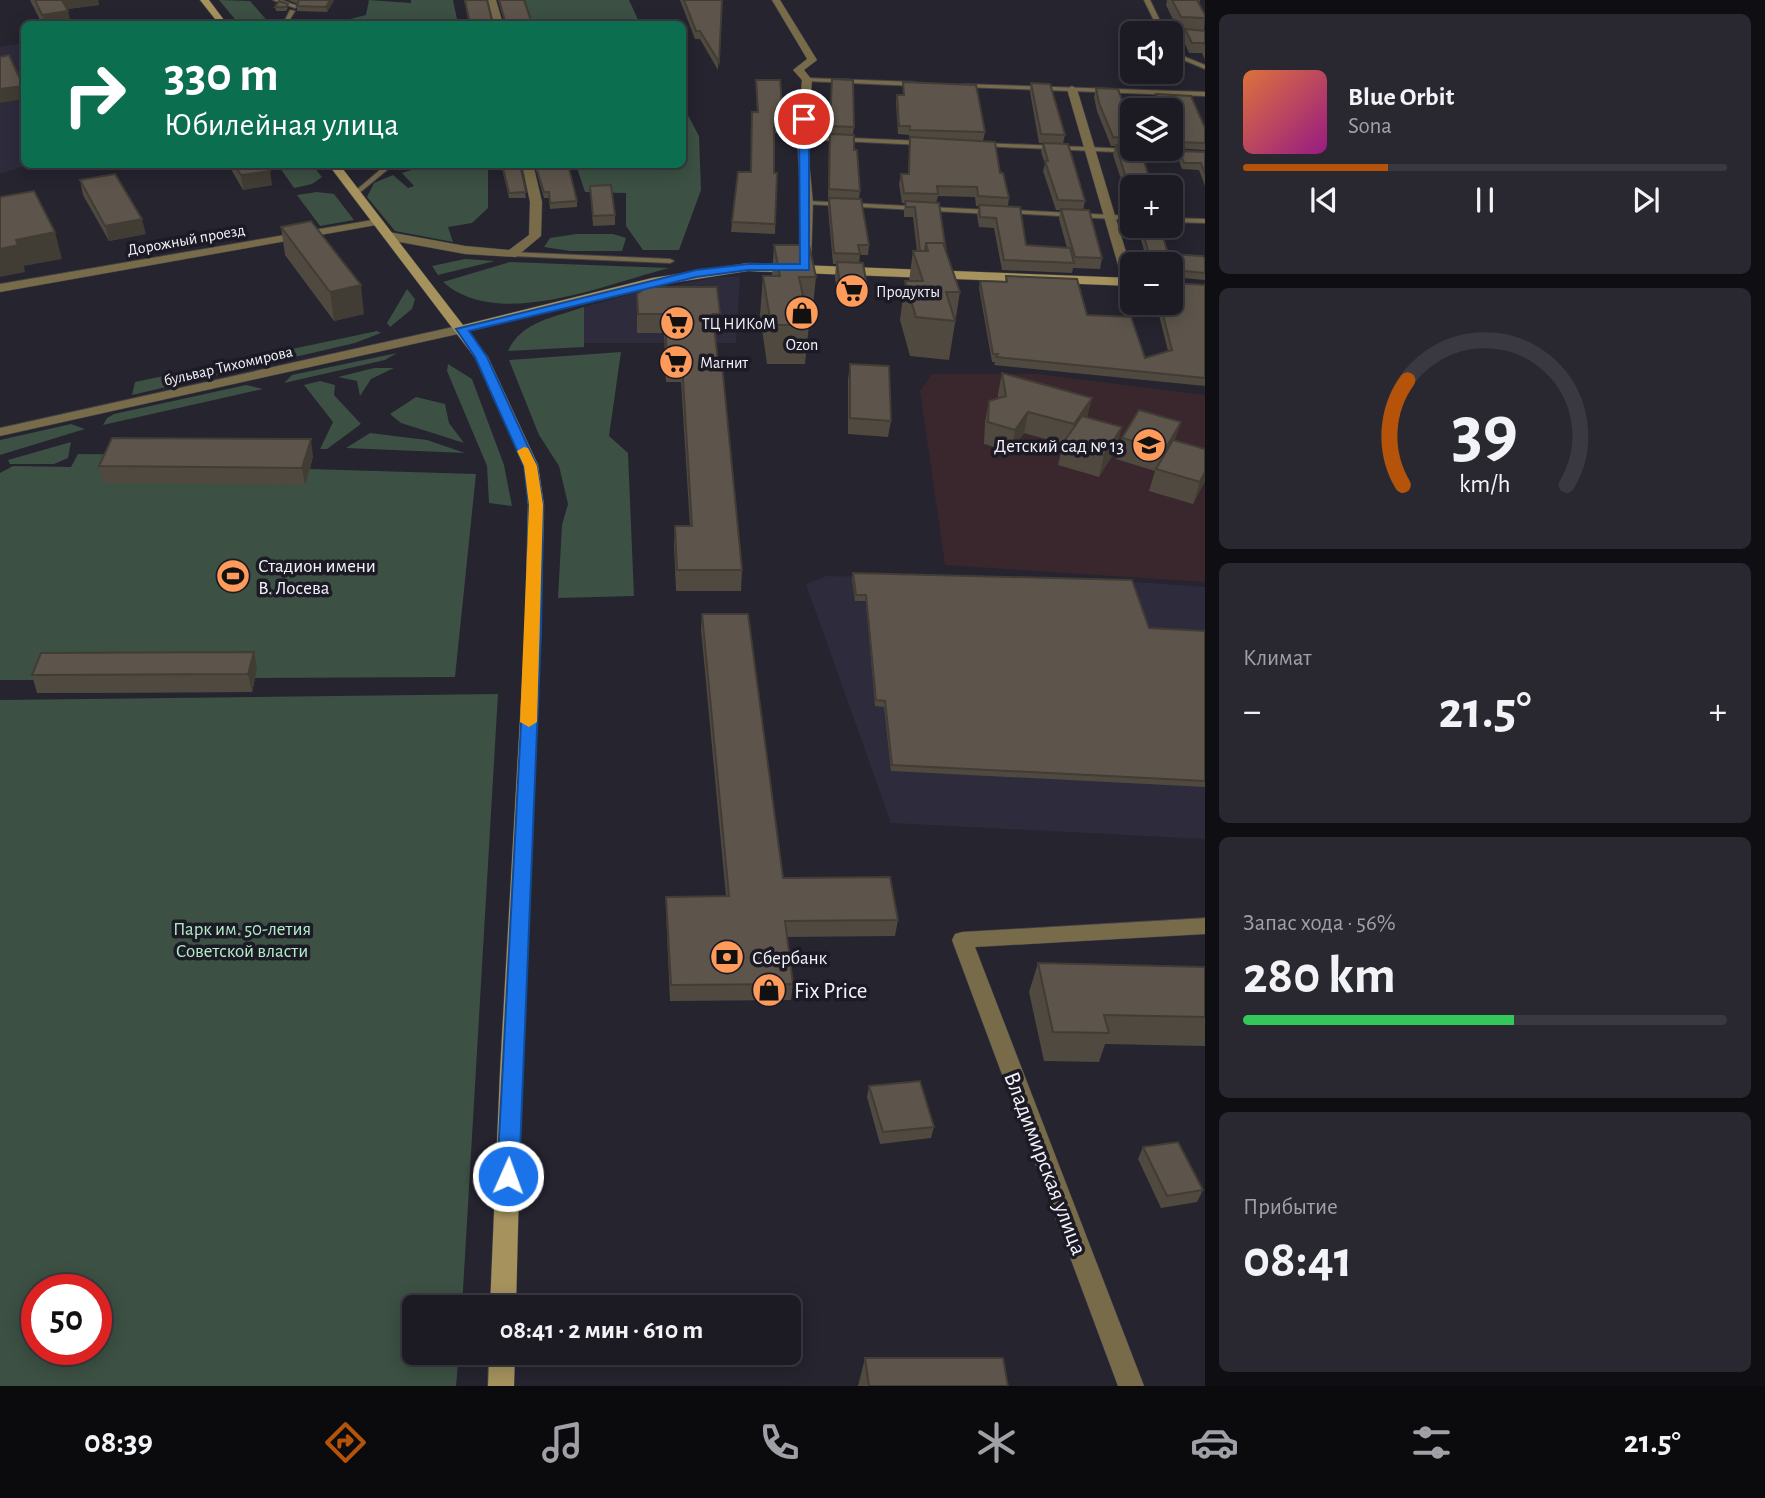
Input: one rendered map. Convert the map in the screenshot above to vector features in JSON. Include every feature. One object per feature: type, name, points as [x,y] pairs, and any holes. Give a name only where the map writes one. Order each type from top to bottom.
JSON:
[{"type":"main road","points":[[204,0],[221,21]]},
{"type":"main road","points":[[336,168],[481,357],[531,466],[536,505],[533,631],[511,1071],[503,1295]]},
{"type":"main road","points":[[462,329],[696,273],[748,267],[1120,282]]},
{"type":"main road","points":[[500,1386],[501,1365]]},
{"type":"street","points":[[492,0],[498,21]]},
{"type":"street","points":[[776,0],[812,60],[798,70],[807,80],[802,138],[807,203],[805,268]]},
{"type":"street","points":[[1072,89],[1121,252]]},
{"type":"street","points":[[389,236],[465,250],[512,254],[535,236],[536,202],[528,168]]},
{"type":"street","name":"Дорожный проезд","points":[[0,288],[378,222]]},
{"type":"street","name":"бульвар Тихомирова","points":[[0,432],[462,329]]},
{"type":"street","name":"Владимирская улица","points":[[1131,1386],[962,940],[1205,926]]},
{"type":"lane","points":[[276,0],[293,8],[286,21]]},
{"type":"lane","points":[[1147,0],[1157,21]]},
{"type":"lane","points":[[1183,35],[1205,36]]},
{"type":"lane","points":[[1183,58],[1205,67]]},
{"type":"lane","points":[[807,80],[919,84]]},
{"type":"lane","points":[[960,86],[1205,94]]},
{"type":"lane","points":[[802,138],[925,143]]},
{"type":"lane","points":[[980,145],[1205,154]]},
{"type":"lane","points":[[356,193],[380,168]]},
{"type":"lane","points":[[807,203],[1120,217]]},
{"type":"lane","points":[[1183,220],[1205,221]]},
{"type":"lane","points":[[512,254],[670,261]]},
{"type":"shaded area","points":[[21,44],[21,167],[0,174],[0,47]]},
{"type":"shaded area","points":[[740,276],[736,343],[584,343],[584,307],[635,293],[717,277]]},
{"type":"shaded area","points":[[932,374],[1038,374],[1205,395],[1205,582],[945,565],[920,391]]},
{"type":"shaded area","points":[[826,576],[1135,582],[1205,587],[1205,839],[891,823],[806,584]]},
{"type":"green space","points":[[219,0],[250,1],[267,21],[236,21]]},
{"type":"green space","points":[[369,0],[411,3],[411,0],[453,0],[457,21],[342,21],[366,15]]},
{"type":"green space","points":[[525,0],[629,0],[639,21],[532,21]]},
{"type":"green space","points":[[686,112],[699,136],[701,190],[679,250],[643,250],[626,226],[626,193],[585,192],[577,168],[686,168]]},
{"type":"green space","points":[[280,168],[314,168],[322,177],[312,184],[294,188]]},
{"type":"green space","points":[[418,168],[488,168],[488,208],[472,223],[448,227],[453,242],[395,231],[367,197],[374,183],[393,175],[408,188],[414,186],[402,173]]},
{"type":"green space","points":[[317,192],[334,194],[354,220],[320,226],[297,195]]},
{"type":"green space","points":[[576,234],[613,234],[626,238],[622,251],[570,251],[544,247],[550,238]]},
{"type":"green space","points":[[465,259],[495,261],[438,275],[432,266]]},
{"type":"green space","points":[[510,262],[669,268],[584,292],[522,303],[493,303],[466,296],[443,282]]},
{"type":"green space","points":[[407,289],[415,299],[412,309],[390,327],[387,323]]},
{"type":"green space","points":[[584,307],[584,347],[508,351],[521,333],[540,321]]},
{"type":"green space","points":[[377,331],[381,333],[355,343],[132,395],[135,382]]},
{"type":"green space","points":[[621,352],[609,436],[628,453],[634,596],[558,598],[562,525],[568,504],[559,466],[539,435],[509,360]]},
{"type":"green space","points":[[397,353],[385,360],[284,383],[292,375]]},
{"type":"green space","points":[[448,364],[472,379],[504,465],[512,506],[489,503],[487,466],[447,371]]},
{"type":"green space","points":[[374,368],[394,368],[371,379],[360,396],[357,381],[338,377]]},
{"type":"green space","points":[[320,381],[335,385],[334,395],[361,424],[327,449],[320,449],[333,422],[304,385]]},
{"type":"green space","points":[[246,385],[263,389],[103,425],[107,418],[114,414]]},
{"type":"green space","points":[[416,397],[445,404],[449,423],[464,443],[401,423],[390,414]]},
{"type":"green space","points":[[71,424],[85,429],[0,455],[0,440]]},
{"type":"green space","points":[[370,433],[427,440],[465,453],[346,448]]},
{"type":"green space","points":[[71,442],[68,458],[54,464],[10,464],[8,460]]},
{"type":"green space","name":"Стадион имени В. Лосева","points":[[78,454],[313,456],[310,469],[476,474],[455,677],[255,678],[252,692],[38,693],[42,680],[0,680],[0,473],[13,466],[71,467]]},
{"type":"green space","name":"Парк им. 50-летия Советской власти","points":[[498,694],[463,1295],[402,1295],[402,1365],[458,1365],[456,1386],[0,1386],[0,700]]},
{"type":"building","points":[[35,0],[62,0],[68,11],[42,15]]},
{"type":"building","points":[[299,0],[330,0],[326,7],[297,6]]},
{"type":"building","points":[[465,0],[487,0],[492,21],[469,21]]},
{"type":"building","points":[[499,0],[524,0],[531,21],[505,21]]},
{"type":"building","points":[[684,0],[722,0],[719,62],[700,31],[696,31]]},
{"type":"building","points":[[1172,0],[1197,0],[1205,18],[1181,17]]},
{"type":"building","points":[[279,1],[288,4],[286,7],[275,7]]},
{"type":"building","points":[[1185,29],[1205,31],[1205,45],[1192,43]]},
{"type":"building","points":[[9,55],[21,86],[0,89],[0,57]]},
{"type":"building","points":[[832,79],[853,80],[854,127],[830,126]]},
{"type":"building","points":[[756,80],[780,80],[780,124],[774,124],[774,173],[777,173],[775,224],[732,222],[738,172],[751,172],[752,112],[758,112]]},
{"type":"building","points":[[903,82],[976,85],[985,132],[910,130],[910,126],[899,126],[897,95],[904,95]]},
{"type":"building","points":[[1031,83],[1050,84],[1065,135],[1041,134]]},
{"type":"building","points":[[1096,88],[1118,89],[1121,98],[1120,137],[1113,137]]},
{"type":"building","points":[[1156,94],[1191,96],[1205,128],[1205,143],[1183,142],[1183,98],[1158,98]]},
{"type":"building","points":[[830,134],[854,135],[860,191],[829,189]]},
{"type":"building","points":[[910,137],[995,142],[1000,173],[1003,173],[1009,198],[978,196],[977,187],[937,186],[938,194],[904,193],[901,174],[909,174]]},
{"type":"building","points":[[1043,143],[1068,144],[1085,201],[1058,200],[1045,161],[1048,161]]},
{"type":"building","points":[[1183,151],[1205,152],[1205,174],[1201,163],[1184,163]]},
{"type":"building","points":[[1121,161],[1144,161],[1148,175],[1125,175]]},
{"type":"building","points":[[237,168],[268,168],[270,171],[241,175]]},
{"type":"building","points":[[503,168],[521,168],[526,192],[509,193]]},
{"type":"building","points":[[536,168],[569,168],[577,201],[550,203],[549,192],[544,192]]},
{"type":"building","points":[[115,174],[142,219],[105,226],[80,180]]},
{"type":"building","points":[[611,185],[615,215],[593,216],[590,186]]},
{"type":"building","points":[[34,191],[55,232],[16,240],[18,245],[0,249],[0,197]]},
{"type":"building","points":[[829,198],[861,199],[869,245],[858,245],[860,254],[834,253]]},
{"type":"building","points":[[905,201],[939,203],[946,251],[943,243],[926,243],[925,251],[920,251],[915,207],[906,207]]},
{"type":"building","points":[[979,205],[1020,207],[1026,245],[1070,248],[1074,263],[1004,260],[996,218],[980,217]]},
{"type":"building","points":[[1061,209],[1089,210],[1102,258],[1075,257]]},
{"type":"building","points":[[311,221],[361,285],[330,292],[281,227]]},
{"type":"building","points":[[1144,238],[1163,238],[1167,252],[1149,252]]},
{"type":"building","points":[[926,243],[943,243],[960,292],[946,292],[955,321],[916,317],[905,281],[923,281],[913,251],[928,251]]},
{"type":"building","points":[[774,245],[809,245],[816,277],[799,277],[809,325],[771,325],[763,276],[780,276]]},
{"type":"building","points":[[1183,255],[1203,256],[1205,273],[1183,271]]},
{"type":"building","points":[[837,262],[863,263],[867,287],[840,286]]},
{"type":"building","points":[[1006,276],[1077,279],[1087,315],[1131,317],[1145,358],[1172,350],[1163,315],[1183,315],[1183,284],[1205,285],[1205,378],[996,357],[998,354],[993,354],[980,281],[1007,282]]},
{"type":"building","points":[[647,287],[717,287],[720,314],[713,314],[718,364],[722,364],[742,570],[677,570],[675,526],[692,526],[682,363],[667,363],[665,314],[638,314],[637,294]]},
{"type":"building","points":[[850,364],[889,366],[891,421],[850,418]]},
{"type":"building","points":[[1002,373],[1092,398],[1074,424],[1028,412],[1015,430],[988,422],[989,401],[1006,396]]},
{"type":"building","points":[[1139,410],[1181,422],[1165,450],[1122,438]]},
{"type":"building","points":[[1082,416],[1122,427],[1104,455],[1063,443]]},
{"type":"building","points":[[112,438],[311,439],[302,468],[99,466]]},
{"type":"building","points":[[1173,440],[1205,449],[1205,472],[1200,482],[1156,469]]},
{"type":"building","points":[[853,573],[1132,580],[1149,628],[1205,631],[1205,781],[892,765],[885,701],[876,700],[866,595],[856,595]]},
{"type":"building","points":[[702,614],[748,614],[783,878],[890,877],[898,920],[785,921],[793,984],[671,985],[666,897],[729,896]]},
{"type":"building","points":[[254,652],[248,674],[32,675],[41,653]]},
{"type":"building","points":[[1038,963],[1205,967],[1205,1017],[1104,1015],[1109,1033],[1053,1032]]},
{"type":"building","points":[[920,1081],[934,1127],[883,1132],[869,1086]]},
{"type":"building","points":[[1178,1142],[1203,1190],[1167,1196],[1143,1147]]},
{"type":"building","points":[[865,1358],[1003,1358],[1008,1386],[869,1386]]},
{"type":"slow traffic","points":[[524,451],[531,466],[536,505],[529,722]]},
{"type":"place","name":"Продукты","points":[[852,291]]},
{"type":"place","name":"Ozon","points":[[802,313]]},
{"type":"place","name":"ТЦ НИКоМ","points":[[677,323]]},
{"type":"place","name":"Магнит","points":[[676,362]]},
{"type":"place","name":"Детский сад № 13","points":[[1149,445]]},
{"type":"place","name":"Стадион имени В. Лосева","points":[[233,576]]},
{"type":"place","name":"Сбербанк","points":[[727,957]]},
{"type":"place","name":"Fix Price","points":[[769,990]]},
{"type":"route","points":[[508,1176],[533,631],[536,505],[531,466],[481,357],[462,329],[696,273],[748,267],[805,268],[807,203],[802,138],[804,119]]}]
